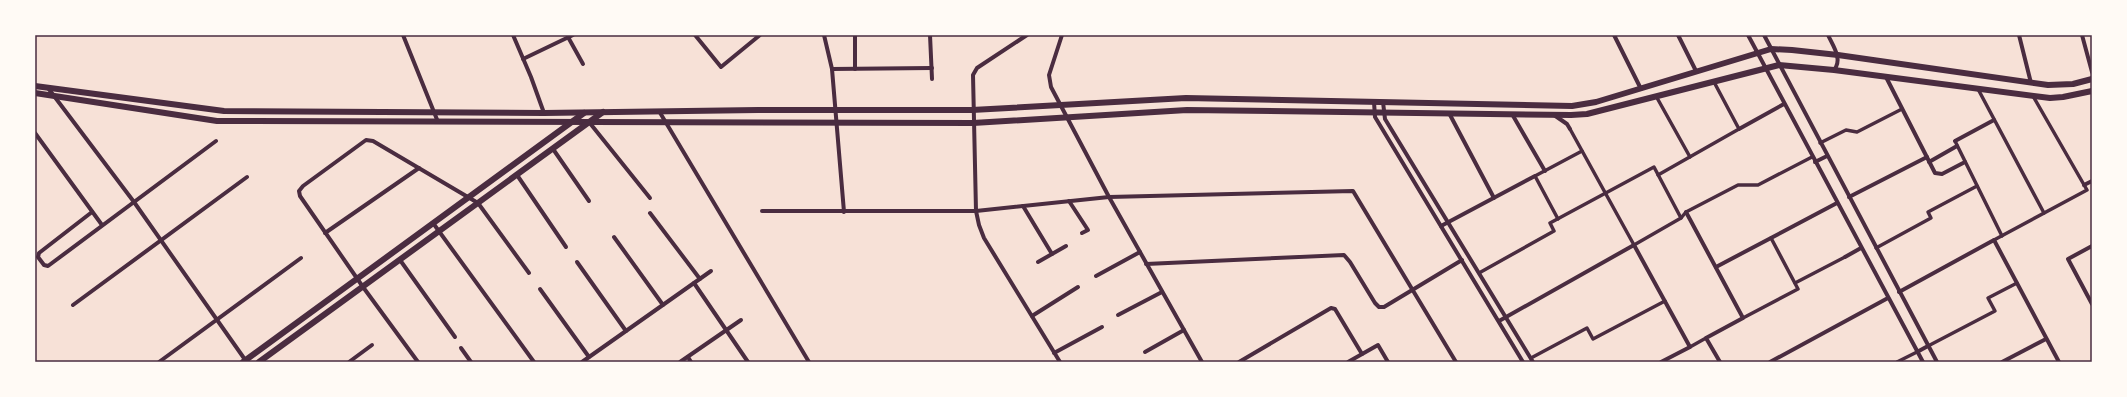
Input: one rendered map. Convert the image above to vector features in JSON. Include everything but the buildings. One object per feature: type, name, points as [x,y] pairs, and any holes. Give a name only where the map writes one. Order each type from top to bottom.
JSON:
[{"type":"street","points":[[403,35],[438,122]]},
{"type":"street","points":[[513,35],[544,113]]},
{"type":"street","points":[[524,60],[573,35]]},
{"type":"street","points":[[695,35],[721,67],[760,35]]},
{"type":"street","points":[[824,35],[832,69],[844,212]]},
{"type":"street","points":[[855,35],[855,69]]},
{"type":"street","points":[[930,35],[932,79]]},
{"type":"street","points":[[1027,35],[977,68],[972,81],[976,211],[984,238],[1060,362]]},
{"type":"street","points":[[1062,35],[1049,75],[1051,87],[1109,197],[1202,362]]},
{"type":"street","points":[[1614,35],[1641,89]]},
{"type":"street","points":[[1678,35],[1696,71]]},
{"type":"street","points":[[1748,35],[1764,68],[1923,362]]},
{"type":"street","points":[[1764,35],[1937,362]]},
{"type":"street","points":[[1828,35],[1838,55],[1837,66],[1834,70]]},
{"type":"street","points":[[2019,35],[2031,83]]},
{"type":"street","points":[[2082,35],[2092,72]]},
{"type":"street","points":[[568,37],[583,64]]},
{"type":"street","points":[[35,86],[224,111],[584,113],[659,111],[972,110],[1186,98],[1572,106],[1596,102],[1771,49],[1838,55],[2031,83],[2060,85],[2092,79]]},
{"type":"street","points":[[35,93],[216,121],[973,123],[1187,110],[1553,115],[1587,114],[1779,65],[1834,70],[2033,96],[2063,97],[2092,91]]},
{"type":"street","points":[[832,69],[932,68]]},
{"type":"street","points":[[1886,77],[1935,173],[1942,174],[1965,162]]},
{"type":"street","points":[[1714,81],[1739,129]]},
{"type":"street","points":[[2020,94],[2021,82]]},
{"type":"street","points":[[48,88],[134,202],[245,361],[584,113]]},
{"type":"street","points":[[1978,89],[2044,213]]},
{"type":"street","points":[[1656,96],[1690,157]]},
{"type":"street","points":[[1899,292],[2087,190],[2033,96]]},
{"type":"street","points":[[1374,102],[1374,112],[1523,362]]},
{"type":"street","points":[[1383,102],[1383,112],[1386,119],[1532,360],[1587,328],[1594,339],[1665,301]]},
{"type":"street","points":[[1658,175],[1784,104]]},
{"type":"street","points":[[1820,143],[1846,130],[1857,132],[1902,109]]},
{"type":"street","points":[[302,111],[303,121]]},
{"type":"street","points":[[659,111],[809,362]]},
{"type":"street","points":[[259,362],[603,112]]},
{"type":"street","points":[[1449,113],[1494,198]]},
{"type":"street","points":[[1512,114],[1545,171]]},
{"type":"street","points":[[1553,115],[1567,124],[1570,129],[1690,347]]},
{"type":"street","points":[[1994,120],[1955,141],[2002,236]]},
{"type":"street","points":[[589,122],[650,198]]},
{"type":"street","points":[[35,133],[102,225]]},
{"type":"street","points":[[92,212],[39,253],[38,257],[41,262],[48,266],[216,140]]},
{"type":"street","points":[[418,362],[363,287],[300,196],[299,191],[303,186],[366,140],[373,141],[478,203],[529,273]]},
{"type":"street","points":[[1929,162],[1957,146]]},
{"type":"street","points":[[553,149],[589,201]]},
{"type":"street","points":[[1441,226],[1582,151]]},
{"type":"street","points":[[1815,162],[1827,156]]},
{"type":"street","points":[[1499,321],[1681,218],[1686,212],[1738,185],[1758,185],[1812,157]]},
{"type":"street","points":[[1849,197],[1927,157]]},
{"type":"street","points":[[1479,273],[1554,231],[1550,223],[1654,167],[1681,218]]},
{"type":"street","points":[[325,233],[419,168]]},
{"type":"street","points":[[517,175],[566,247]]},
{"type":"street","points":[[1535,176],[1558,219]]},
{"type":"street","points":[[74,304],[247,177]]},
{"type":"street","points":[[2084,185],[2092,181]]},
{"type":"street","points":[[1876,248],[1932,218],[1928,212],[1977,186]]},
{"type":"street","points":[[762,211],[976,211],[1109,197],[1353,191],[1456,362]]},
{"type":"street","points":[[1069,201],[1088,230],[1082,233]]},
{"type":"street","points":[[1716,267],[1837,203]]},
{"type":"street","points":[[1023,206],[1052,254]]},
{"type":"street","points":[[1686,212],[1743,318]]},
{"type":"street","points":[[650,213],[700,279]]},
{"type":"street","points":[[433,223],[534,362]]},
{"type":"street","points":[[614,237],[663,305]]},
{"type":"street","points":[[1661,362],[1798,289],[1771,238]]},
{"type":"street","points":[[1994,240],[2059,362]]},
{"type":"street","points":[[1038,262],[1066,246]]},
{"type":"street","points":[[2092,246],[2068,259],[2092,304]]},
{"type":"street","points":[[1795,283],[1861,248]]},
{"type":"street","points":[[1096,276],[1140,252]]},
{"type":"street","points":[[1146,264],[1344,255],[1378,307],[1384,307],[1462,260]]},
{"type":"street","points":[[159,362],[301,258]]},
{"type":"street","points":[[400,260],[455,336]]},
{"type":"street","points":[[577,262],[626,331]]},
{"type":"street","points":[[582,362],[711,271]]},
{"type":"street","points":[[694,283],[748,362]]},
{"type":"street","points":[[1897,362],[1995,311],[1988,298],[2017,283]]},
{"type":"street","points":[[1032,316],[1078,287]]},
{"type":"street","points":[[540,289],[589,357]]},
{"type":"street","points":[[1118,315],[1162,292]]},
{"type":"street","points":[[1770,362],[1888,298]]},
{"type":"street","points":[[1239,362],[1331,308],[1335,309],[1362,354]]},
{"type":"street","points":[[680,362],[741,320]]},
{"type":"street","points":[[1054,353],[1102,327]]},
{"type":"street","points":[[1145,352],[1184,330]]},
{"type":"street","points":[[1706,338],[1720,362]]},
{"type":"street","points":[[2002,362],[2046,339]]},
{"type":"street","points":[[349,362],[372,345]]},
{"type":"street","points":[[1348,362],[1378,345],[1388,362]]},
{"type":"street","points":[[461,348],[471,362]]},
{"type":"street","points":[[688,357],[692,362]]}]
